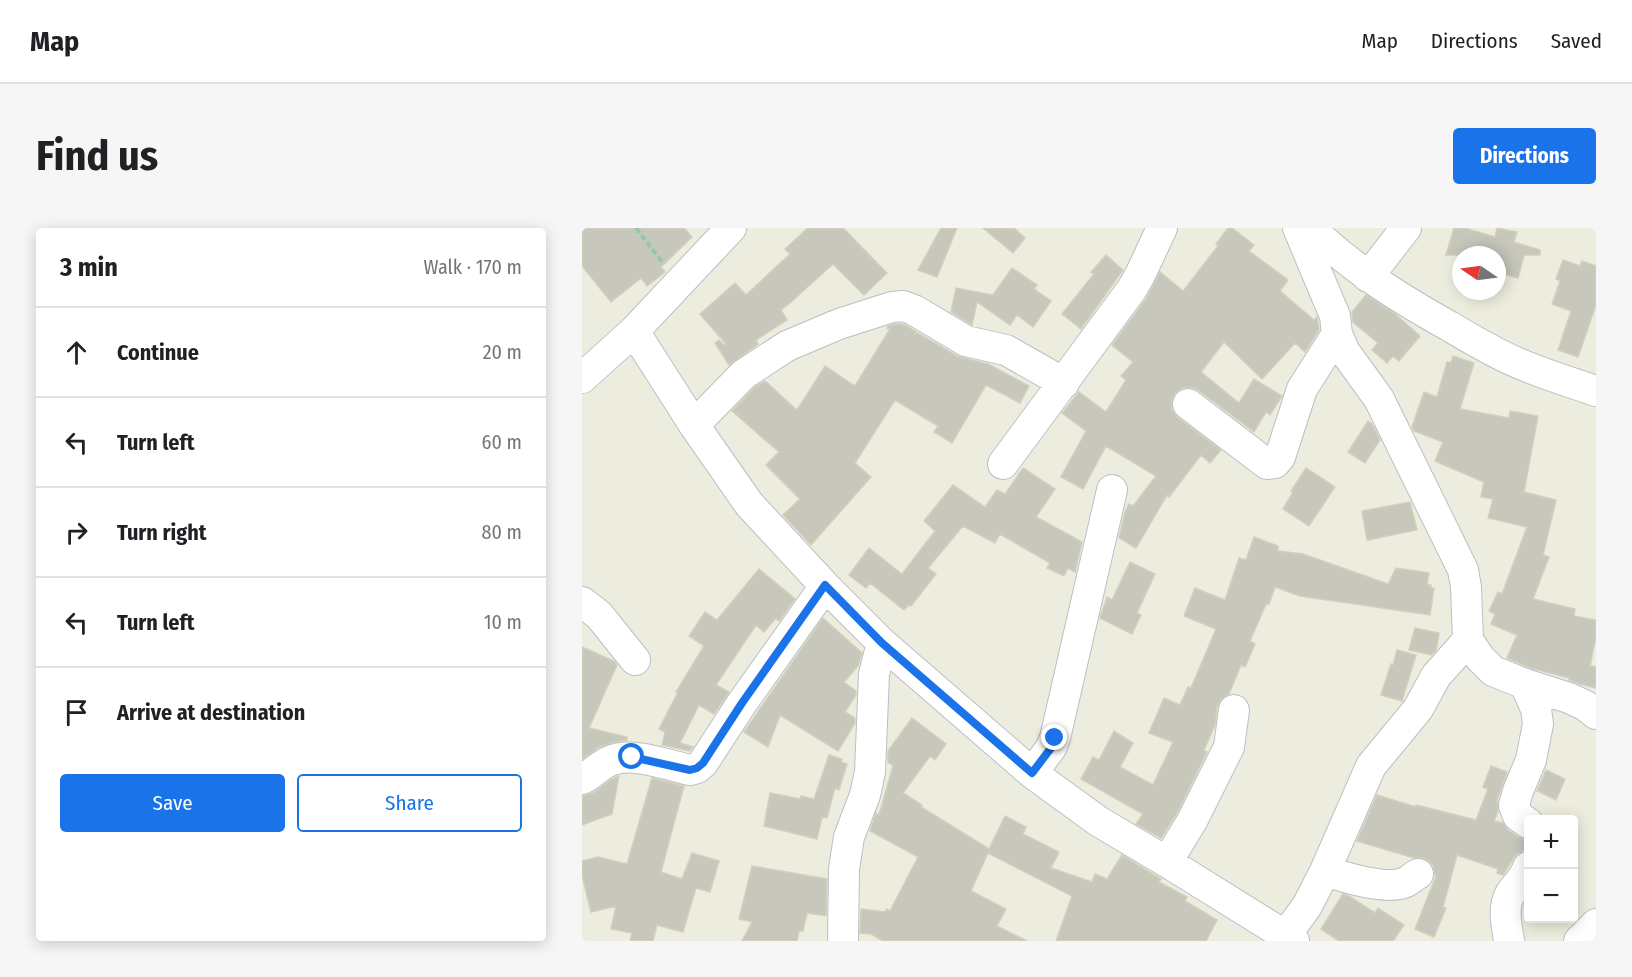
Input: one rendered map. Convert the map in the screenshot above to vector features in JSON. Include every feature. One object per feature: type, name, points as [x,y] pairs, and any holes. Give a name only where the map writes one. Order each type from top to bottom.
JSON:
[{"type":"street","points":[[582,378],[634,331],[731,228]]},
{"type":"street","points":[[1003,464],[1132,289],[1162,228]]},
{"type":"street","points":[[1298,228],[1335,316],[1337,334],[1345,352],[1380,399],[1463,570],[1468,640],[1480,658],[1493,671],[1524,684],[1569,698],[1596,714]]},
{"type":"street","points":[[1310,228],[1332,250],[1399,298],[1516,363],[1596,391]]},
{"type":"street","points":[[1368,277],[1406,228]]},
{"type":"street","points":[[694,425],[744,374],[787,346],[839,324],[892,307],[903,306],[914,310],[966,341],[1006,350],[1064,383]]},
{"type":"street","points":[[634,331],[694,425],[749,504],[882,643],[1032,773],[1098,821],[1290,938],[1324,871],[1371,766],[1418,709],[1436,676],[1468,640]]},
{"type":"street","points":[[1188,404],[1267,464],[1275,463],[1280,457],[1302,389],[1337,334]]},
{"type":"street","points":[[1032,773],[1051,748],[1055,738],[1112,490]]},
{"type":"street","points":[[582,779],[600,765],[613,759],[632,757],[690,770],[697,768],[703,763],[825,585]]},
{"type":"street","points":[[582,602],[599,615],[635,660]]},
{"type":"street","points":[[843,941],[844,869],[849,837],[865,795],[870,772],[874,674],[882,643]]},
{"type":"street","points":[[1524,684],[1536,709],[1538,724],[1531,760],[1514,805],[1518,816],[1524,820]]},
{"type":"street","points":[[1167,862],[1192,820],[1228,747],[1234,710]]},
{"type":"street","points":[[1509,941],[1506,907],[1510,894],[1519,884],[1527,869]]},
{"type":"street","points":[[1324,871],[1350,879],[1391,885],[1405,883],[1418,874]]},
{"type":"street","points":[[1579,941],[1596,924]]},
{"type":"path","points":[[636,228],[678,284]]},
{"type":"building","points":[[582,228],[684,228],[692,237],[661,267],[665,272],[647,286],[641,278],[611,302],[582,266]]},
{"type":"building","points":[[808,228],[843,228],[887,273],[864,295],[833,264],[781,310],[787,320],[756,340],[758,344],[729,365],[715,343],[719,340],[724,345],[726,344],[700,314],[735,283],[746,295],[790,254],[785,249]]},
{"type":"building","points":[[941,228],[957,228],[937,277],[918,270]]},
{"type":"building","points":[[983,228],[1014,228],[1025,238],[1013,253]]},
{"type":"building","points":[[1228,228],[1232,228],[1254,245],[1249,251],[1288,280],[1280,291],[1314,320],[1317,317],[1319,330],[1305,352],[1295,343],[1262,379],[1224,342],[1201,372],[1239,403],[1254,379],[1282,396],[1270,415],[1266,412],[1254,432],[1198,390],[1191,387],[1182,388],[1175,393],[1171,402],[1172,410],[1177,417],[1221,450],[1210,463],[1201,455],[1169,497],[1167,495],[1136,548],[1119,538],[1125,512],[1129,504],[1133,506],[1156,476],[1106,446],[1083,489],[1061,477],[1086,431],[1062,413],[1079,392],[1106,412],[1126,380],[1121,376],[1133,362],[1112,345],[1146,299],[1160,272],[1183,291],[1218,246],[1216,244]]},
{"type":"building","points":[[1454,228],[1465,228],[1495,237],[1497,228],[1517,232],[1514,242],[1540,250],[1540,255],[1524,255],[1518,278],[1506,275],[1506,246],[1452,246],[1452,255],[1446,255]]},
{"type":"building","points":[[1106,255],[1123,270],[1081,329],[1062,314],[1094,274],[1091,272]]},
{"type":"building","points":[[1563,260],[1580,266],[1582,261],[1596,266],[1596,305],[1578,357],[1558,350],[1571,311],[1552,304],[1560,281],[1556,279]]},
{"type":"building","points":[[1012,268],[1037,285],[1034,289],[1051,301],[1033,327],[1017,315],[1010,325],[977,302],[972,325],[951,312],[956,288],[993,295]]},
{"type":"building","points":[[1366,295],[1394,313],[1420,336],[1399,361],[1393,356],[1387,363],[1372,350],[1378,343],[1353,322],[1352,312]]},
{"type":"building","points":[[895,324],[907,326],[915,331],[914,335],[916,332],[957,356],[988,364],[1029,386],[1020,403],[986,385],[952,443],[934,432],[938,426],[895,400],[855,463],[871,477],[811,545],[783,515],[800,499],[766,465],[779,452],[732,411],[755,387],[765,381],[797,410],[825,366],[855,386],[890,329],[887,328],[888,326]]},
{"type":"building","points":[[1453,356],[1474,363],[1460,409],[1509,418],[1510,411],[1538,416],[1524,492],[1556,500],[1543,555],[1549,557],[1533,599],[1575,609],[1574,616],[1596,620],[1596,637],[1590,666],[1596,667],[1596,688],[1531,668],[1507,658],[1517,635],[1491,624],[1495,614],[1489,611],[1498,592],[1502,594],[1527,527],[1488,518],[1493,499],[1481,497],[1484,482],[1435,461],[1443,442],[1414,431],[1412,427],[1424,392],[1437,397],[1447,362],[1451,363]]},
{"type":"building","points":[[1368,421],[1380,440],[1365,463],[1348,452]]},
{"type":"building","points":[[1023,468],[1055,489],[1036,517],[1082,542],[1075,572],[1068,568],[1064,576],[1047,568],[1050,563],[1000,534],[995,543],[963,526],[928,568],[936,574],[911,606],[909,605],[904,610],[870,583],[866,588],[849,575],[869,548],[902,574],[935,531],[924,521],[953,485],[985,507],[997,490],[1005,494]]},
{"type":"building","points":[[1306,468],[1335,487],[1309,526],[1283,509],[1293,492],[1291,491]]},
{"type":"building","points":[[1410,502],[1417,530],[1367,540],[1362,511]]},
{"type":"building","points":[[1254,537],[1278,546],[1278,551],[1303,554],[1388,584],[1396,568],[1429,573],[1427,585],[1434,588],[1430,615],[1300,596],[1275,587],[1250,641],[1255,644],[1245,667],[1241,665],[1229,694],[1221,699],[1217,707],[1215,725],[1204,750],[1207,752],[1177,813],[1161,838],[1136,824],[1143,814],[1081,779],[1093,757],[1099,760],[1114,731],[1133,743],[1120,767],[1153,785],[1173,742],[1149,733],[1164,698],[1180,705],[1188,687],[1191,688],[1216,629],[1184,616],[1195,588],[1225,600],[1239,558],[1246,560]]},
{"type":"building","points":[[1130,562],[1155,574],[1137,613],[1141,615],[1132,634],[1100,618],[1107,597],[1112,600]]},
{"type":"building","points":[[759,569],[795,599],[779,621],[776,618],[764,632],[756,625],[716,685],[729,692],[714,714],[699,705],[680,743],[693,747],[690,751],[662,745],[665,732],[659,729],[678,692],[676,692],[704,646],[689,636],[705,612],[717,620]]},
{"type":"building","points":[[823,618],[862,653],[858,666],[844,682],[856,691],[856,695],[845,712],[855,718],[855,723],[838,751],[780,715],[768,747],[744,732]]},
{"type":"building","points":[[1415,628],[1439,633],[1436,651],[1431,655],[1409,650]]},
{"type":"building","points":[[582,647],[614,661],[617,665],[589,728],[627,737],[627,740],[599,747],[582,759]]},
{"type":"building","points":[[1397,650],[1416,655],[1402,701],[1381,695]]},
{"type":"building","points":[[912,718],[946,744],[935,760],[930,756],[903,793],[922,805],[921,807],[989,849],[1005,816],[1026,827],[1023,834],[1059,852],[1051,868],[1092,882],[1095,874],[1107,879],[1122,855],[1161,879],[1159,882],[1187,897],[1185,901],[1217,920],[1206,941],[1056,941],[1072,896],[988,853],[971,891],[1006,909],[997,926],[1027,941],[883,941],[871,934],[860,933],[861,909],[890,911],[918,857],[870,831],[876,813],[879,815],[893,766],[888,762],[888,751]]},
{"type":"building","points":[[829,755],[842,759],[841,762],[847,764],[839,790],[835,788],[827,818],[822,817],[817,839],[764,826],[770,793],[800,799],[801,796],[814,799]]},
{"type":"building","points":[[1491,766],[1507,772],[1497,800],[1498,811],[1494,821],[1503,823],[1508,830],[1524,839],[1524,850],[1516,854],[1503,875],[1497,873],[1498,869],[1457,855],[1443,907],[1446,908],[1434,937],[1415,929],[1436,876],[1433,865],[1426,859],[1414,858],[1357,841],[1377,795],[1416,807],[1416,805],[1476,820],[1488,789],[1483,787]]},
{"type":"building","points":[[1546,770],[1565,779],[1556,800],[1537,791]]},
{"type":"building","points":[[619,776],[612,814],[582,825],[582,796],[593,793]]},
{"type":"building","points":[[652,778],[684,786],[661,872],[682,879],[692,853],[719,861],[710,892],[696,888],[683,932],[657,925],[653,941],[630,941],[632,933],[611,929],[616,906],[591,912],[582,875],[582,861],[598,857],[627,864]]},
{"type":"building","points":[[752,866],[827,879],[826,916],[807,913],[803,931],[799,931],[797,941],[742,941],[752,922],[739,919]]},
{"type":"building","points":[[1343,894],[1375,913],[1378,908],[1404,925],[1393,941],[1339,941],[1321,929]]},
{"type":"route","points":[[632,757],[690,770],[703,763],[825,585],[882,643],[1032,773],[1051,748],[1055,738]]}]
